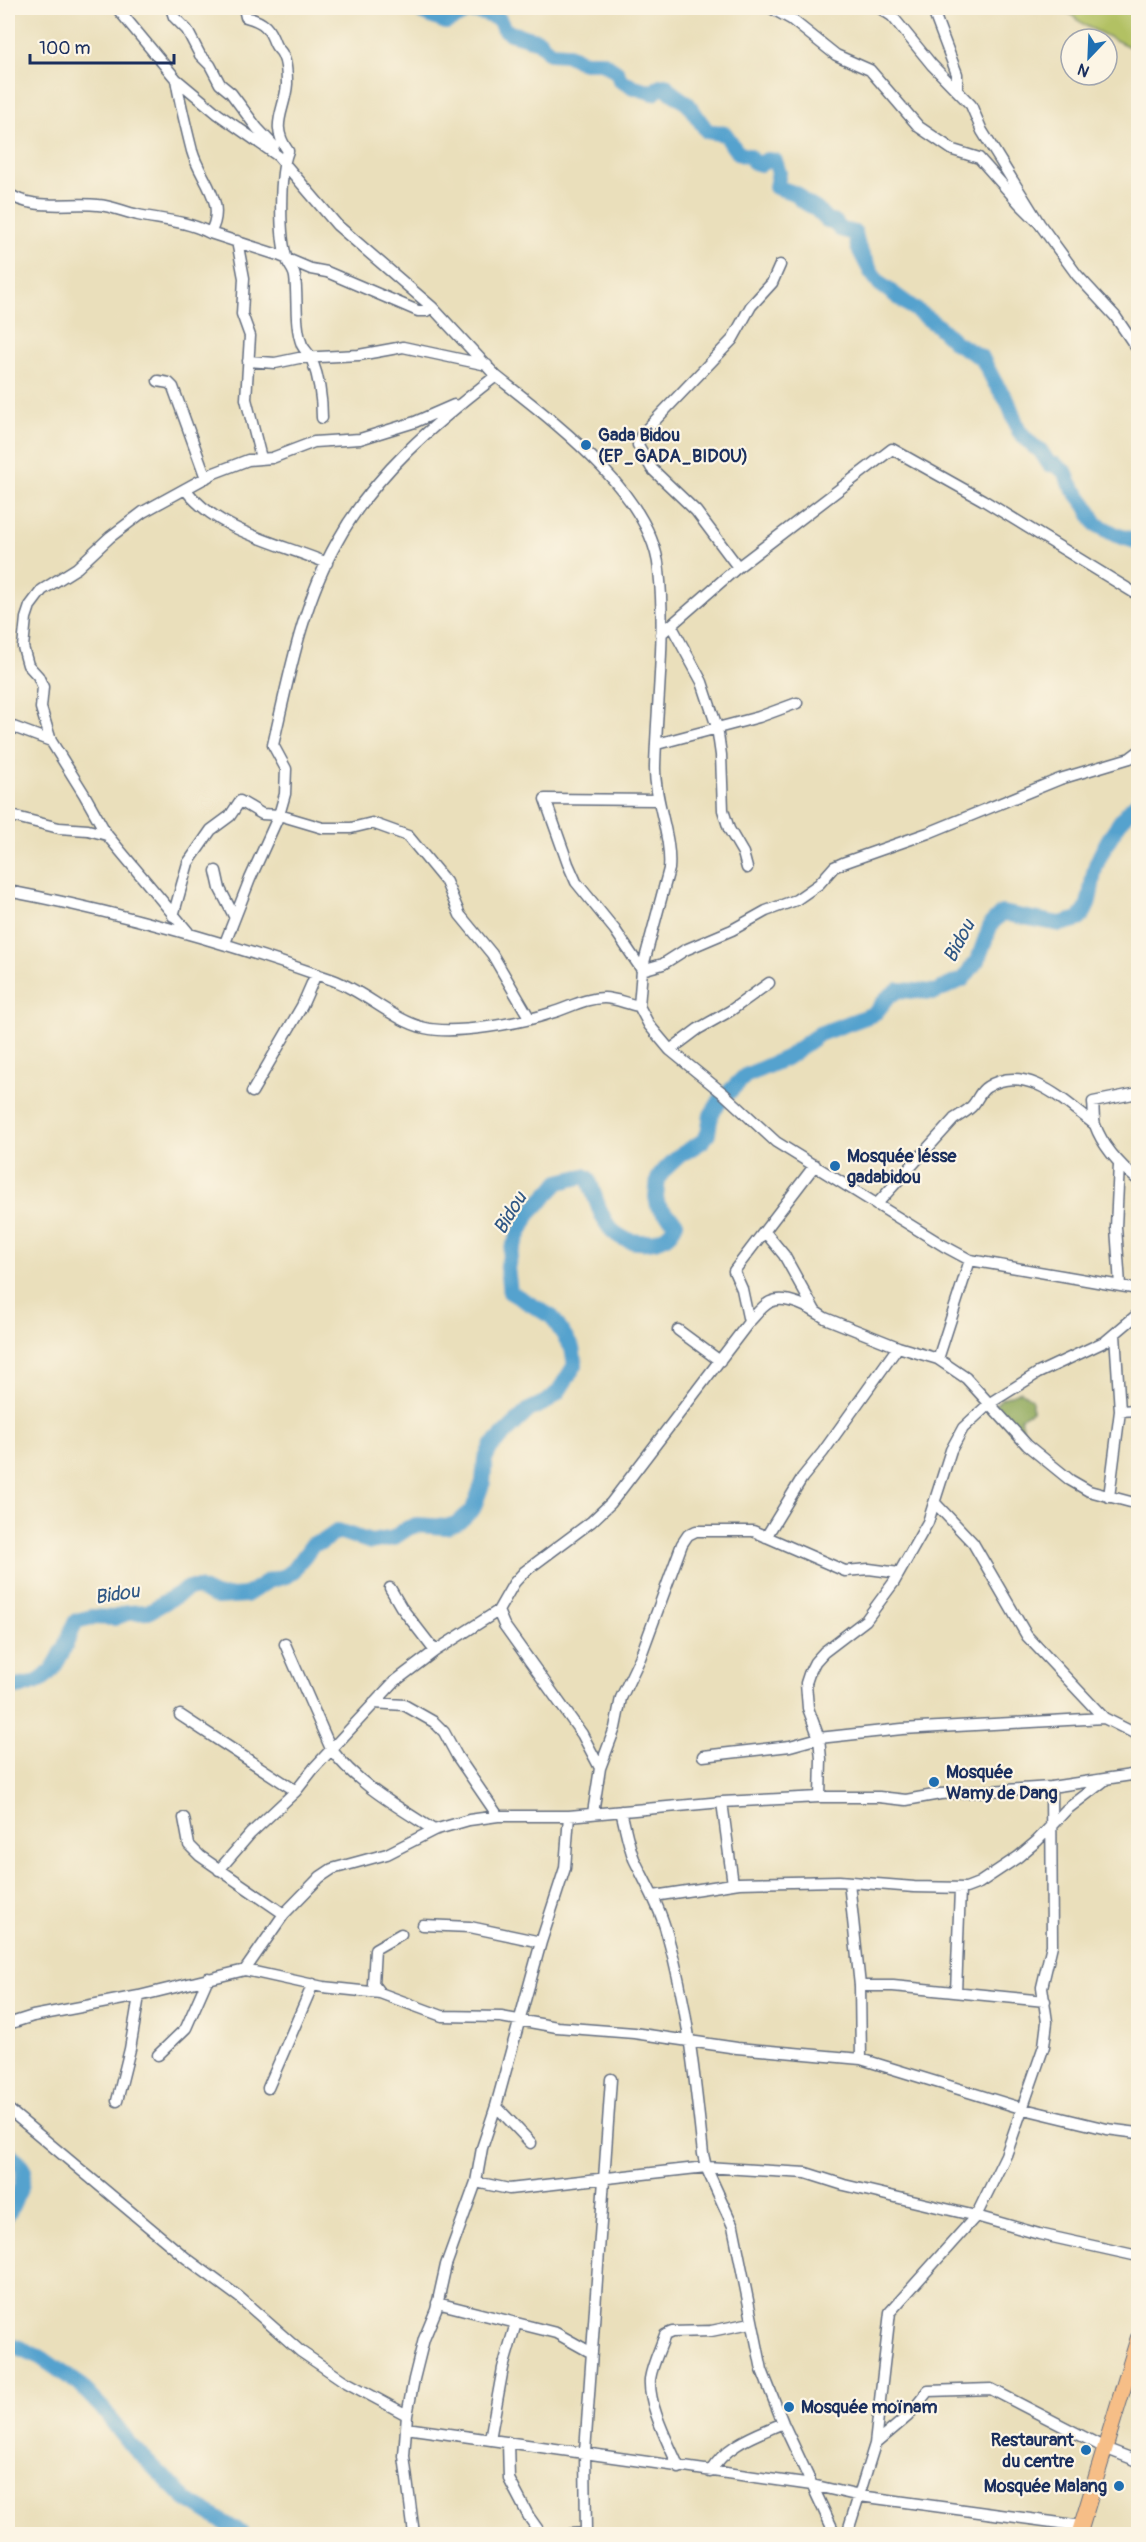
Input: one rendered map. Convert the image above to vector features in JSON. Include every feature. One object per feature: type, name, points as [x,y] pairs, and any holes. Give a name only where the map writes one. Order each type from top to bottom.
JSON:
[{"type":"highway","points":[[1081,2530],[1138,2339]]},
{"type":"street","points":[[117,8],[176,79],[218,114],[284,161]]},
{"type":"street","points":[[171,8],[174,17],[187,30],[200,55],[210,65],[220,84],[231,93],[267,141],[278,150],[284,161],[337,225],[432,308],[496,376],[574,441],[625,493],[635,506],[651,540],[659,569],[661,634],[655,768],[658,800],[670,855],[669,869],[642,970],[639,1006],[649,1025],[670,1050],[724,1094],[776,1142],[970,1260],[1138,1289]]},
{"type":"street","points":[[244,8],[246,17],[255,19],[271,32],[275,45],[283,55],[287,85],[278,132],[288,151],[284,161],[280,203],[286,259],[294,274],[302,345],[311,357],[318,374],[322,418]]},
{"type":"street","points":[[771,8],[791,19],[836,55],[870,70],[919,127],[953,150],[979,158],[1039,222]]},
{"type":"street","points":[[880,8],[892,16],[932,65],[971,105],[982,131],[1039,222],[1077,275],[1115,316],[1138,350]]},
{"type":"street","points":[[932,8],[957,74],[957,89]]},
{"type":"street","points":[[176,79],[193,153],[214,197],[217,222],[210,233]]},
{"type":"street","points":[[8,193],[16,200],[109,206],[137,215],[196,226],[311,269],[331,274],[418,311],[432,308]]},
{"type":"street","points":[[237,241],[244,278],[242,314],[250,336],[246,399],[261,459]]},
{"type":"street","points":[[738,567],[696,512],[652,469],[638,445],[642,434],[732,340],[751,306],[772,283],[780,265]]},
{"type":"street","points":[[248,361],[275,363],[311,357],[359,356],[404,347],[487,365]]},
{"type":"street","points":[[225,943],[234,916],[279,815],[287,777],[286,769],[273,745],[296,647],[315,589],[337,542],[385,473],[462,402],[496,376]]},
{"type":"street","points":[[158,381],[169,383],[173,387],[206,477]]},
{"type":"street","points":[[188,932],[107,835],[51,741],[41,708],[43,687],[38,676],[28,665],[23,647],[26,618],[30,606],[42,590],[77,568],[143,512],[206,477],[248,460],[272,458],[314,442],[360,439],[415,422],[462,402]]},
{"type":"street","points":[[661,634],[738,567],[892,449],[983,500],[1138,595]]},
{"type":"street","points":[[185,489],[197,506],[221,521],[327,563]]},
{"type":"street","points":[[671,625],[702,682],[717,727],[723,770],[723,810],[729,829],[743,853],[747,868]]},
{"type":"street","points":[[657,744],[759,717],[797,703]]},
{"type":"street","points":[[8,725],[51,741]]},
{"type":"street","points":[[642,970],[663,964],[686,950],[732,930],[766,911],[796,900],[819,884],[834,867],[843,863],[928,833],[1060,779],[1130,758],[1138,752]]},
{"type":"street","points":[[642,970],[615,930],[576,882],[544,799],[658,800]]},
{"type":"street","points":[[174,916],[186,867],[211,830],[230,816],[238,803],[243,802],[262,814],[279,815],[331,830],[372,823],[401,833],[413,840],[446,882],[460,915],[492,954],[530,1019]]},
{"type":"street","points":[[8,815],[58,828],[88,830],[107,835]]},
{"type":"street","points":[[216,871],[220,889],[234,916]]},
{"type":"street","points":[[8,891],[60,901],[225,943],[352,988],[424,1028],[462,1029],[530,1019],[554,1013],[579,1002],[605,998],[639,1006]]},
{"type":"street","points":[[252,1092],[302,1006],[316,974]]},
{"type":"street","points":[[670,1050],[698,1029],[730,1011],[770,983]]},
{"type":"street","points":[[876,1204],[954,1119],[969,1109],[982,1091],[992,1084],[1013,1079],[1030,1080],[1061,1098],[1094,1124],[1119,1164],[1138,1180]]},
{"type":"street","points":[[1094,1124],[1093,1102],[1138,1093]]},
{"type":"street","points":[[1119,1164],[1116,1227],[1120,1285]]},
{"type":"street","points":[[748,1322],[744,1295],[734,1271],[815,1165]]},
{"type":"street","points":[[765,1232],[784,1255],[815,1311]]},
{"type":"street","points":[[938,1359],[970,1260]]},
{"type":"street","points":[[219,1870],[250,1834],[296,1791],[394,1682],[435,1651],[498,1611],[514,1583],[524,1572],[591,1522],[611,1503],[748,1322],[774,1300],[791,1302],[898,1347],[938,1359],[966,1378],[1027,1445],[1049,1464],[1089,1491],[1138,1504]]},
{"type":"street","points":[[820,1797],[819,1738],[808,1708],[806,1683],[809,1674],[815,1662],[824,1652],[866,1620],[899,1573],[924,1530],[951,1450],[963,1428],[990,1403],[1038,1374],[1115,1334],[1138,1314]]},
{"type":"street","points":[[678,1330],[720,1361]]},
{"type":"street","points":[[1110,1497],[1120,1411],[1115,1334]]},
{"type":"street","points":[[766,1537],[802,1478],[898,1347]]},
{"type":"street","points":[[1120,1411],[1138,1410]]},
{"type":"street","points":[[935,1503],[973,1543],[1027,1636],[1104,1718],[1138,1735]]},
{"type":"street","points":[[593,1813],[600,1768],[615,1728],[624,1690],[640,1658],[682,1544],[688,1535],[696,1531],[756,1532],[845,1571],[869,1569],[899,1573]]},
{"type":"street","points":[[390,1588],[401,1607],[435,1651]]},
{"type":"street","points":[[498,1611],[504,1625],[582,1734],[600,1768]]},
{"type":"street","points":[[285,1644],[332,1749],[342,1764],[434,1830]]},
{"type":"street","points":[[375,1703],[404,1705],[434,1722],[444,1732],[457,1756],[498,1816]]},
{"type":"street","points":[[180,1715],[296,1791]]},
{"type":"street","points":[[703,1756],[790,1746],[819,1738],[902,1729],[1104,1718]]},
{"type":"street","points":[[245,1970],[284,1914],[304,1892],[332,1869],[387,1854],[434,1830],[469,1820],[498,1816],[569,1816],[722,1802],[820,1797],[879,1797],[906,1800],[940,1794],[1051,1787],[1138,1774]]},
{"type":"street","points":[[654,1896],[733,1884],[849,1882],[960,1889],[979,1883],[1037,1842],[1078,1800],[1108,1778]]},
{"type":"street","points":[[847,2535],[875,2444],[890,2312],[976,2216],[1003,2163],[1024,2109],[1047,2031],[1042,1987],[1052,1945],[1051,1787]]},
{"type":"street","points":[[722,1802],[733,1884]]},
{"type":"street","points":[[621,1810],[633,1857],[654,1896],[670,1943],[691,2040],[706,2167],[733,2226],[759,2363],[783,2423],[835,2535]]},
{"type":"street","points":[[414,2535],[404,2456],[407,2415],[422,2345],[434,2319],[452,2244],[476,2182],[482,2148],[565,1868],[569,1816]]},
{"type":"street","points":[[184,1818],[189,1845],[219,1870],[284,1914]]},
{"type":"street","points":[[849,1882],[860,1986],[861,2059]]},
{"type":"street","points":[[956,1992],[960,1889]]},
{"type":"street","points":[[423,1925],[448,1924],[480,1928],[542,1942]]},
{"type":"street","points":[[380,1994],[373,1984],[375,1949],[401,1934]]},
{"type":"street","points":[[8,2024],[85,2004],[139,1996],[245,1970],[313,1984],[380,1994],[442,2016],[521,2019],[557,2026],[691,2040],[737,2048],[861,2059],[1024,2109],[1107,2129],[1138,2133]]},
{"type":"street","points":[[158,2055],[186,2028],[208,1978]]},
{"type":"street","points":[[268,2088],[313,1984]]},
{"type":"street","points":[[860,1986],[893,1986],[1045,2001]]},
{"type":"street","points":[[117,2101],[130,2049],[139,1996]]},
{"type":"street","points":[[570,2535],[586,2534],[585,2452],[611,2079]]},
{"type":"street","points":[[496,2106],[531,2143]]},
{"type":"street","points":[[8,2109],[186,2258],[257,2312],[300,2350],[354,2387],[407,2415]]},
{"type":"street","points":[[476,2182],[509,2189],[706,2167],[806,2173],[857,2189],[1138,2256]]},
{"type":"street","points":[[437,2303],[556,2333],[592,2353]]},
{"type":"street","points":[[490,2439],[503,2368],[516,2323]]},
{"type":"street","points":[[679,2468],[657,2414],[651,2392],[650,2379],[665,2335],[672,2332],[704,2332],[751,2323]]},
{"type":"street","points":[[875,2444],[908,2416],[928,2391],[987,2388],[1107,2449],[1138,2461]]},
{"type":"street","points":[[710,2472],[723,2454],[732,2447],[783,2423]]},
{"type":"street","points":[[406,2428],[812,2485],[860,2496],[1081,2530]]},
{"type":"street","points":[[508,2442],[509,2479],[541,2535]]},
{"type":"green space","points":[[1062,8],[1138,8],[1138,51],[1119,42],[1119,27],[1086,26]]},
{"type":"green space","points":[[1021,1391],[1032,1399],[1032,1411],[1020,1418],[1022,1431],[1016,1431],[1010,1423],[1011,1418],[1000,1412],[995,1405],[1001,1399]]},
{"type":"waterway","points":[[421,8],[423,13],[446,22],[468,11],[484,13],[499,19],[504,29],[510,33],[539,41],[550,53],[566,54],[583,62],[602,62],[617,72],[620,80],[631,86],[654,93],[660,86],[665,85],[688,104],[707,131],[725,134],[737,152],[761,164],[767,160],[775,161],[779,173],[776,187],[797,194],[801,200],[816,209],[827,220],[835,222],[840,229],[855,233],[858,247],[880,284],[938,326],[956,343],[982,358],[1008,402],[1019,431],[1040,450],[1049,464],[1056,465],[1066,473],[1069,483],[1086,505],[1096,524],[1116,535],[1138,542]]},
{"type":"waterway","name":"Bidou","points":[[8,1689],[43,1679],[60,1656],[76,1621],[92,1617],[114,1618],[127,1613],[148,1612],[189,1588],[198,1588],[217,1597],[246,1595],[268,1581],[286,1576],[294,1570],[313,1544],[322,1542],[338,1531],[371,1542],[393,1538],[417,1525],[446,1527],[458,1523],[473,1509],[483,1482],[485,1459],[491,1447],[529,1410],[548,1401],[558,1392],[575,1365],[572,1348],[552,1317],[510,1292],[507,1268],[512,1249],[529,1214],[559,1182],[584,1176],[588,1178],[606,1223],[622,1238],[648,1242],[665,1237],[676,1223],[658,1206],[656,1197],[658,1179],[679,1156],[703,1141],[708,1133],[711,1115],[720,1101],[745,1076],[788,1057],[819,1034],[871,1015],[898,990],[935,992],[963,979],[978,959],[991,924],[1002,913],[1060,924],[1079,919],[1087,907],[1096,865],[1104,849],[1120,822],[1138,802]]},
{"type":"waterway","name":"Bidou","points":[[8,2153],[18,2161],[24,2171],[21,2187],[8,2214]]},
{"type":"waterway","points":[[8,2343],[40,2357],[79,2384],[102,2408],[129,2443],[186,2499],[242,2534]]},
{"type":"place","name":"Gada Bidou (EP_GADA_BIDOU)","points":[[586,445]]},
{"type":"place","name":"Mosquée lésse gadabidou","points":[[835,1166]]},
{"type":"place","name":"Mosquée Wamy de Dang","points":[[934,1782]]},
{"type":"place","name":"Mosquée moïnam","points":[[789,2407]]},
{"type":"place","name":"Restaurant du centre","points":[[1086,2450]]},
{"type":"place","name":"Mosquée Malang","points":[[1119,2486]]}]
